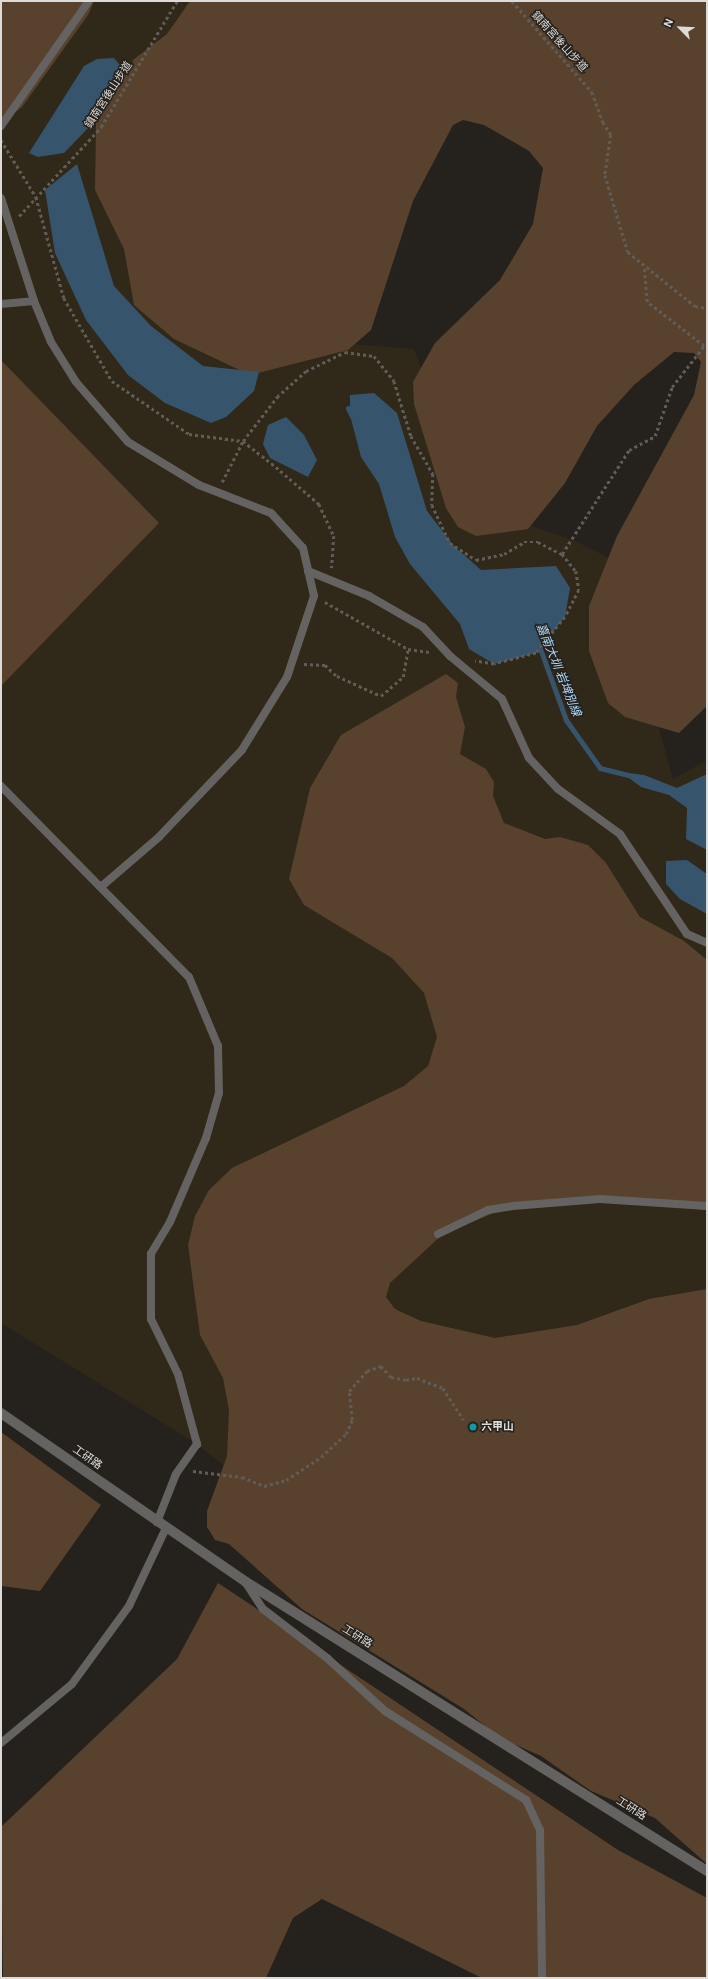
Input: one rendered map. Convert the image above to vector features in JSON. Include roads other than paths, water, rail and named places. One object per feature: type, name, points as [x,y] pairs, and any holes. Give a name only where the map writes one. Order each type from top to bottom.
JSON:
[{"type":"street","name":"工研路","points":[[1,1413],[246,1582],[707,1871]]},
{"type":"lane","points":[[1,126],[89,1]]},
{"type":"lane","points":[[1,198],[11,225],[34,301],[51,342],[76,382],[128,442],[199,485],[271,513],[303,548],[314,596],[291,664],[242,750],[159,837],[102,886]]},
{"type":"lane","points":[[1,304],[34,301]]},
{"type":"lane","points":[[308,571],[369,596],[423,627],[450,656],[502,699],[529,758],[558,789],[620,834],[687,934],[707,943]]},
{"type":"lane","points":[[1,786],[102,886],[130,921],[190,977],[218,1046],[219,1093],[206,1138],[170,1222],[151,1254],[151,1319],[178,1374],[197,1444],[176,1474],[157,1522]]},
{"type":"lane","points":[[438,1234],[488,1210],[513,1206],[600,1199],[707,1206]]},
{"type":"lane","points":[[1,1743],[72,1684],[129,1606],[166,1528]]},
{"type":"lane","points":[[246,1582],[263,1609],[327,1658],[385,1710],[526,1800],[540,1830],[542,1978]]},
{"type":"water","points":[[114,58],[123,69],[92,124],[64,153],[38,157],[29,153],[84,66],[97,59]]},
{"type":"water","points":[[77,164],[114,286],[151,326],[203,366],[259,372],[254,391],[226,417],[211,423],[165,403],[128,375],[86,320],[55,253],[45,190]]},
{"type":"water","points":[[374,393],[397,413],[427,511],[454,546],[481,570],[556,566],[570,588],[565,617],[536,653],[494,664],[469,649],[460,624],[410,564],[395,537],[379,484],[361,457],[350,415],[350,395]]},
{"type":"water","points":[[286,417],[304,435],[317,460],[308,477],[270,458],[263,444],[268,425]]},
{"type":"water","points":[[621,772],[644,775],[677,788],[707,774],[707,850],[686,839],[687,808],[669,795],[641,787]]},
{"type":"water","points":[[687,860],[707,874],[707,914],[680,899],[666,884],[666,861]]},
{"type":"waterway","name":"嘉南大圳 岩埤別線","points":[[348,408],[353,418]]},
{"type":"waterway","name":"嘉南大圳 岩埤別線","points":[[538,643],[566,720],[600,768],[628,775]]},
{"type":"place","name":"六甲山","points":[[473,1427]]}]
